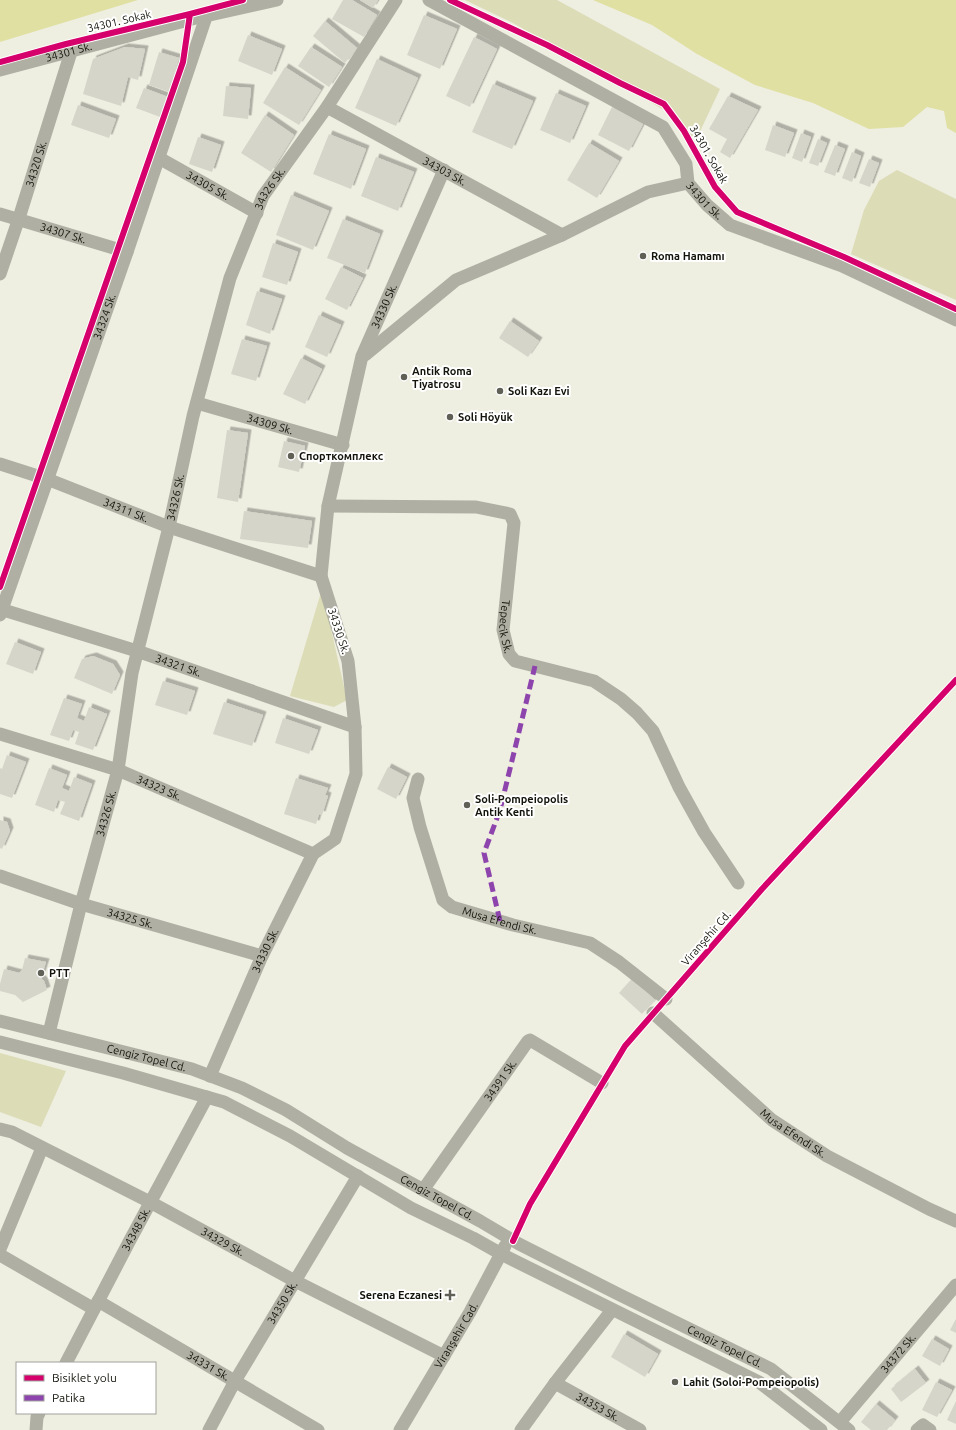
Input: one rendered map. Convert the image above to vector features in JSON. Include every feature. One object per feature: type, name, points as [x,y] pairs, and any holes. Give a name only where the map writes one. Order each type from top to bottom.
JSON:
[{"type":"street","name":"34301 Sk.","points":[[0,70],[192,19],[277,0]]},
{"type":"street","name":"34326 Sk.","points":[[49,1033],[81,904],[118,770],[132,674],[137,651],[169,527],[197,403],[230,278],[263,196],[327,107],[396,0]]},
{"type":"street","name":"34301 Sk.","points":[[429,0],[663,127],[686,164],[688,183],[707,205],[730,225],[842,266],[956,320]]},
{"type":"street","name":"34324 Sk.","points":[[1,612],[127,252],[206,16]]},
{"type":"street","name":"34320 Sk.","points":[[0,274],[71,52]]},
{"type":"street","name":"34303 Sk.","points":[[327,107],[562,235]]},
{"type":"street","name":"34305 Sk.","points":[[159,158],[256,213]]},
{"type":"street","name":"34330 Sk.","points":[[210,1076],[262,956],[313,854],[335,839],[356,774],[355,727],[348,662],[321,576],[328,506],[362,356],[444,170]]},
{"type":"street","points":[[362,356],[456,280],[562,235],[648,192],[688,183]]},
{"type":"street","name":"34307 Sk.","points":[[0,214],[19,218],[127,252]]},
{"type":"street","name":"34309 Sk.","points":[[197,403],[343,445]]},
{"type":"street","name":"34311 Sk.","points":[[0,464],[47,479],[169,527],[321,576]]},
{"type":"street","name":"Tepecik Sk.","points":[[328,506],[476,507],[510,514],[514,523],[503,630],[509,654],[515,660],[594,682],[621,699],[637,713],[653,731],[678,787],[704,832],[738,883]]},
{"type":"street","name":"34321 Sk.","points":[[1,612],[137,651],[355,727]]},
{"type":"street","name":"34323 Sk.","points":[[0,734],[118,770],[313,854]]},
{"type":"street","name":"Musa Efendi Sk.","points":[[418,779],[413,798],[443,900],[452,907],[513,925],[590,943],[619,962],[666,999]]},
{"type":"street","name":"34325 Sk.","points":[[0,876],[81,904],[262,956]]},
{"type":"street","name":"Musa Efendi Sk.","points":[[653,1013],[772,1120],[827,1156],[929,1209],[956,1221]]},
{"type":"street","name":"Cengiz Topel Cd.","points":[[0,1021],[185,1067],[242,1088],[286,1110],[347,1148],[509,1238],[620,1295],[771,1369],[845,1426]]},
{"type":"street","name":"34391 Sk.","points":[[423,1190],[528,1041],[530,1040],[543,1047],[602,1083]]},
{"type":"street","name":"Cengiz Topel Cd.","points":[[0,1042],[123,1073],[224,1102],[284,1133],[412,1208],[473,1238],[500,1254],[759,1382],[821,1430]]},
{"type":"street","name":"34348 Sk.","points":[[67,1362],[207,1097]]},
{"type":"street","name":"34329 Sk.","points":[[0,1128],[12,1132],[150,1202],[295,1281],[444,1356]]},
{"type":"street","points":[[0,1249],[42,1148]]},
{"type":"street","name":"34350 Sk.","points":[[209,1430],[235,1381],[358,1176]]},
{"type":"street","name":"Viranşehir Cad.","points":[[400,1430],[470,1312],[509,1238]]},
{"type":"street","name":"34331 Sk.","points":[[0,1255],[96,1305],[235,1381],[318,1430]]},
{"type":"street","name":"34372 Sk.","points":[[845,1426],[956,1284]]},
{"type":"street","points":[[521,1430],[555,1383],[612,1310]]},
{"type":"street","name":"34353 Sk.","points":[[555,1383],[640,1430]]},
{"type":"street","points":[[36,1430],[38,1414]]},
{"type":"street","points":[[917,1430],[923,1425],[930,1430]]},
{"type":"shaded area","points":[[0,0],[138,0],[0,42]]},
{"type":"shaded area","points":[[465,0],[557,0],[720,89],[695,142],[684,125],[675,117],[621,84],[513,23]]},
{"type":"shaded area","points":[[593,0],[956,0],[956,133],[947,128],[944,111],[927,107],[903,127],[869,129],[813,103],[755,85],[697,54],[652,25]]},
{"type":"shaded area","points":[[897,170],[956,199],[956,300],[851,254],[864,210],[879,181]]},
{"type":"shaded area","points":[[322,589],[347,700],[334,707],[290,696]]},
{"type":"shaded area","points":[[0,1053],[66,1071],[41,1127],[0,1112]]},
{"type":"building","points":[[343,0],[352,0],[377,15],[364,37],[332,19]]},
{"type":"building","points":[[360,0],[378,0],[373,8]]},
{"type":"building","points":[[424,15],[457,29],[440,69],[407,55]]},
{"type":"building","points":[[325,21],[357,48],[345,63],[313,36]]},
{"type":"building","points":[[248,35],[282,49],[272,75],[238,61]]},
{"type":"building","points":[[474,37],[497,49],[470,107],[446,96]]},
{"type":"building","points":[[125,47],[145,49],[138,80],[128,77],[121,106],[83,94],[93,59]]},
{"type":"building","points":[[311,47],[342,67],[329,87],[298,66]]},
{"type":"building","points":[[159,52],[179,58],[170,92],[149,85]]},
{"type":"building","points":[[377,59],[418,78],[396,126],[355,108]]},
{"type":"building","points":[[285,67],[321,90],[299,125],[263,103]]},
{"type":"building","points":[[493,84],[533,101],[512,149],[472,132]]},
{"type":"building","points":[[226,86],[251,88],[248,119],[223,116]]},
{"type":"building","points":[[144,88],[168,97],[160,117],[136,108]]},
{"type":"building","points":[[556,93],[586,106],[570,143],[540,130]]},
{"type":"building","points":[[728,96],[758,110],[730,158],[720,152],[727,139],[709,129]]},
{"type":"building","points":[[78,105],[116,119],[109,138],[71,125]]},
{"type":"building","points":[[612,107],[643,124],[629,151],[598,135]]},
{"type":"building","points":[[265,115],[294,135],[271,172],[241,153]]},
{"type":"building","points":[[773,125],[794,133],[785,157],[765,150]]},
{"type":"building","points":[[801,133],[811,137],[802,162],[792,158]]},
{"type":"building","points":[[329,134],[366,149],[351,189],[313,174]]},
{"type":"building","points":[[198,137],[221,145],[212,172],[189,164]]},
{"type":"building","points":[[818,139],[827,143],[818,166],[809,163]]},
{"type":"building","points":[[589,143],[619,161],[597,198],[567,180]]},
{"type":"building","points":[[835,145],[845,149],[835,176],[824,172]]},
{"type":"building","points":[[852,152],[861,156],[852,182],[842,178]]},
{"type":"building","points":[[376,157],[414,172],[398,211],[361,196]]},
{"type":"building","points":[[869,159],[879,163],[870,187],[859,183]]},
{"type":"building","points":[[291,195],[329,211],[313,250],[276,235]]},
{"type":"building","points":[[343,219],[380,234],[365,273],[327,258]]},
{"type":"building","points":[[273,243],[298,252],[287,285],[262,277]]},
{"type":"building","points":[[341,267],[363,278],[347,310],[325,299]]},
{"type":"building","points":[[257,291],[282,299],[270,334],[246,325]]},
{"type":"building","points":[[319,315],[341,325],[327,357],[305,347]]},
{"type":"building","points":[[510,321],[539,341],[528,357],[499,338]]},
{"type":"building","points":[[242,339],[267,346],[256,381],[231,374]]},
{"type":"building","points":[[301,358],[322,369],[305,404],[283,394]]},
{"type":"building","points":[[227,430],[248,433],[238,502],[217,498]]},
{"type":"building","name":"Спорткомплекс","points":[[284,441],[305,446],[299,472],[278,467]]},
{"type":"building","points":[[244,511],[312,521],[308,548],[240,539]]},
{"type":"building","points":[[15,642],[41,652],[33,674],[6,664]]},
{"type":"building","points":[[93,656],[113,664],[120,675],[112,694],[74,678],[82,659]]},
{"type":"building","points":[[163,681],[195,691],[187,715],[155,705]]},
{"type":"building","points":[[64,698],[82,704],[77,718],[84,721],[89,707],[107,714],[93,750],[75,744],[79,732],[73,730],[69,741],[50,735]]},
{"type":"building","points":[[224,702],[263,715],[252,746],[213,734]]},
{"type":"building","points":[[283,718],[318,730],[309,754],[275,743]]},
{"type":"building","points":[[7,755],[26,762],[12,798],[0,794],[0,768],[2,769]]},
{"type":"building","points":[[388,767],[407,777],[396,799],[377,789]]},
{"type":"building","points":[[49,768],[67,775],[62,788],[69,791],[74,777],[92,784],[79,821],[60,814],[65,802],[58,800],[54,812],[35,805]]},
{"type":"building","points":[[296,778],[328,788],[325,795],[328,796],[322,815],[319,814],[316,824],[284,814]]},
{"type":"building","points":[[0,820],[7,822],[10,831],[2,849],[0,848]]},
{"type":"building","points":[[25,958],[46,962],[41,978],[44,981],[47,990],[23,1002],[15,995],[0,991],[0,984],[4,969],[19,973],[22,970]]},
{"type":"building","points":[[632,979],[655,1000],[642,1014],[619,993]]},
{"type":"building","points":[[956,1319],[956,1333],[950,1330]]},
{"type":"building","points":[[624,1334],[658,1354],[645,1377],[611,1357]]},
{"type":"building","points":[[932,1339],[949,1349],[940,1366],[922,1356]]},
{"type":"building","points":[[915,1369],[926,1383],[901,1402],[891,1389]]},
{"type":"building","points":[[936,1382],[952,1390],[937,1417],[922,1410]]},
{"type":"building","points":[[956,1401],[956,1424],[947,1420]]},
{"type":"building","points":[[876,1404],[895,1420],[887,1430],[871,1430],[861,1422]]},
{"type":"marked path","points":[[500,921],[484,853],[500,810],[535,666]]},
{"type":"cycle path","name":"34301. Sokak","points":[[0,62],[243,0]]},
{"type":"cycle path","name":"34301. Sokak","points":[[450,0],[547,45],[664,104],[684,131],[715,187],[737,212],[844,257],[956,309]]},
{"type":"cycle path","points":[[0,587],[183,62],[190,14]]},
{"type":"cycle path","name":"Viranşehir Cd.","points":[[513,1241],[530,1204],[625,1046],[762,889],[956,680]]},
{"type":"place","name":"Roma Hamamı","points":[[643,256]]},
{"type":"place","name":"Antik Roma Tiyatrosu","points":[[404,377]]},
{"type":"place","name":"Soli Kazı Evi","points":[[500,391]]},
{"type":"place","name":"Soli Höyük","points":[[450,417]]},
{"type":"place","name":"Спорткомплекс","points":[[291,456]]},
{"type":"place","name":"Soli-Pompeiopolis Antik Kenti","points":[[467,805]]},
{"type":"place","name":"PTT","points":[[41,973]]},
{"type":"place","name":"Serena Eczanesi","points":[[450,1295]]},
{"type":"place","name":"Lahit (Soloi-Pompeiopolis)","points":[[675,1382]]}]
